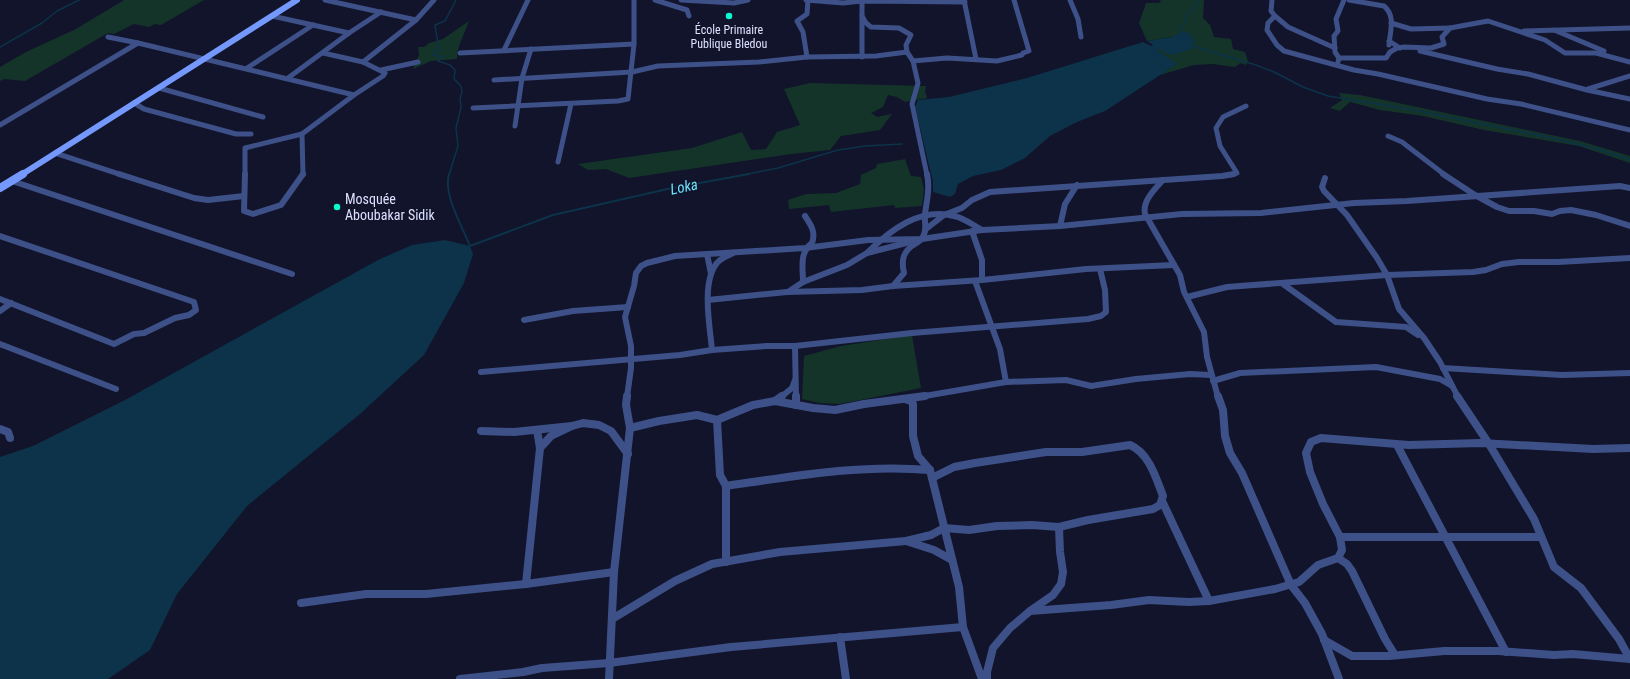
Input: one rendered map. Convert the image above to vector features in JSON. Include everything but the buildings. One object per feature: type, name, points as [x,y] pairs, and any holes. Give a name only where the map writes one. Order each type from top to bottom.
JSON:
[{"type":"street","points":[[0,188],[297,0]]},
{"type":"street","points":[[325,0],[416,20]]},
{"type":"street","points":[[345,4],[349,0]]},
{"type":"street","points":[[363,62],[416,20],[434,0]]},
{"type":"street","points":[[504,50],[528,0]]},
{"type":"street","points":[[473,108],[571,104],[628,99],[634,44],[634,0]]},
{"type":"street","points":[[655,0],[687,10],[689,16]]},
{"type":"street","points":[[681,0],[734,2],[748,0]]},
{"type":"street","points":[[807,57],[803,32],[797,21],[807,14],[807,0],[843,3],[862,0],[964,1],[976,59]]},
{"type":"street","points":[[862,0],[862,57]]},
{"type":"street","points":[[913,61],[947,58],[996,61],[1022,55],[1023,53],[1029,51],[1014,0]]},
{"type":"street","points":[[1070,0],[1078,19],[1081,36]]},
{"type":"street","points":[[1272,0],[1271,11],[1281,22],[1293,30],[1329,44],[1335,48]]},
{"type":"street","points":[[1338,66],[1339,58],[1335,52],[1334,36],[1338,31],[1336,18],[1344,0]]},
{"type":"street","points":[[1349,0],[1384,6],[1389,9],[1392,15],[1388,54]]},
{"type":"street","points":[[288,78],[349,33],[381,12]]},
{"type":"street","points":[[272,16],[349,33]]},
{"type":"street","points":[[862,16],[868,25],[872,27],[894,27],[909,33],[911,37],[906,45],[907,54],[913,61],[918,82],[912,104],[929,184],[925,215],[926,230]]},
{"type":"street","points":[[1275,16],[1268,24],[1267,30],[1280,48],[1284,51],[1338,66],[1435,86],[1487,99],[1521,104],[1630,130]]},
{"type":"street","points":[[1391,23],[1397,27],[1406,28],[1450,28],[1488,21],[1544,40],[1565,53],[1577,54],[1588,52],[1618,58]]},
{"type":"street","points":[[247,68],[313,25]]},
{"type":"street","points":[[1339,58],[1386,58],[1388,57],[1388,54],[1398,48],[1425,48],[1440,46],[1444,44],[1442,37],[1444,33],[1450,28]]},
{"type":"street","points":[[1516,31],[1630,28]]},
{"type":"street","points":[[1552,30],[1630,62]]},
{"type":"street","points":[[108,36],[247,68],[354,95]]},
{"type":"street","points":[[1389,41],[1398,48],[1445,56],[1496,69],[1528,74],[1587,90],[1630,99]]},
{"type":"street","points":[[0,125],[138,43]]},
{"type":"street","points":[[460,53],[634,44]]},
{"type":"street","points":[[515,126],[522,78],[531,49]]},
{"type":"street","points":[[302,134],[303,175],[281,204],[277,207],[253,214],[244,211],[245,148],[302,134],[354,95],[383,76],[385,73],[363,62],[323,53]]},
{"type":"street","points":[[494,80],[632,72],[658,66],[759,62],[807,57],[862,57],[907,54],[924,59]]},
{"type":"street","points":[[381,70],[418,62]]},
{"type":"street","points":[[1587,90],[1630,76]]},
{"type":"street","points":[[159,88],[263,117]]},
{"type":"street","points":[[134,104],[144,109],[236,134],[251,134]]},
{"type":"street","points":[[558,162],[571,104]]},
{"type":"street","points":[[893,286],[904,273],[902,263],[904,253],[908,248],[922,239],[926,230],[944,214],[962,208],[990,192],[1222,176],[1237,173],[1220,146],[1216,128],[1223,117],[1246,106]]},
{"type":"street","points":[[1388,136],[1402,142],[1429,164],[1475,195],[1497,207],[1509,211],[1534,211],[1552,214],[1560,211],[1571,210],[1596,215],[1630,226]]},
{"type":"street","points":[[55,153],[194,198],[208,200],[244,196]]},
{"type":"street","points":[[1324,640],[1352,656],[1395,655],[1444,651],[1506,652],[1554,655],[1573,654],[1630,659],[1619,639],[1581,588],[1554,567],[1534,519],[1489,444],[1461,403],[1443,368],[1424,338],[1399,309],[1387,275],[1377,258],[1347,215],[1336,206],[1333,199],[1322,187],[1325,178]]},
{"type":"street","points":[[1163,180],[1153,190],[1145,206],[1144,212],[1150,226],[1174,264],[1183,283],[1187,297],[1204,332],[1212,378],[1222,410],[1225,436],[1230,453],[1242,473],[1291,585],[1305,603],[1324,640],[1339,679]]},
{"type":"street","points":[[12,181],[292,274]]},
{"type":"street","points":[[1060,226],[1065,204],[1077,185]]},
{"type":"street","points":[[787,292],[803,282],[847,264],[867,253],[922,239],[972,231],[1060,226],[1182,214],[1261,213],[1354,203],[1407,201],[1475,195],[1620,186],[1630,188]]},
{"type":"street","points":[[867,253],[879,240],[900,224],[925,215],[944,214],[957,216],[982,230]]},
{"type":"street","points":[[803,282],[802,259],[805,248],[812,243],[814,235],[813,229],[805,216]]},
{"type":"street","points":[[972,231],[982,260],[978,280],[1004,363],[1006,382]]},
{"type":"street","points":[[0,236],[194,302],[196,310],[189,315],[175,318],[144,333],[134,334],[114,344],[0,299]]},
{"type":"street","points":[[609,679],[614,572],[621,496],[628,454],[630,428],[626,405],[631,346],[625,317],[634,286],[636,273],[641,266],[669,257],[805,248],[879,240],[922,239]]},
{"type":"street","points":[[712,350],[708,300],[712,270],[718,262],[735,252]]},
{"type":"street","points":[[707,254],[711,276]]},
{"type":"street","points":[[1187,297],[1227,287],[1387,275],[1473,272],[1486,270],[1502,264],[1519,262],[1558,262],[1630,258]]},
{"type":"street","points":[[708,300],[787,292],[862,290],[893,286],[1174,264]]},
{"type":"street","points":[[481,372],[680,355],[712,350],[767,346],[795,346],[993,326],[1088,319],[1101,316],[1106,312],[1105,290],[1100,269]]},
{"type":"street","points":[[1283,284],[1336,322],[1406,327],[1424,338]]},
{"type":"street","points":[[0,311],[11,303]]},
{"type":"street","points":[[524,320],[559,312],[591,309],[614,310],[628,307]]},
{"type":"street","points":[[0,344],[116,389]]},
{"type":"street","points":[[795,346],[796,405]]},
{"type":"street","points":[[630,428],[654,422],[697,415],[717,420],[753,405],[775,401],[835,410],[864,404],[1006,382],[1059,380],[1091,386],[1136,379],[1190,374],[1212,378],[1240,373],[1376,367],[1434,377],[1452,386]]},
{"type":"street","points":[[1443,368],[1562,375],[1630,373]]},
{"type":"street","points":[[775,401],[792,388],[796,376]]},
{"type":"street","points":[[904,399],[911,401],[913,404],[912,436],[918,456],[931,474],[959,587],[963,627],[982,679]]},
{"type":"street","points":[[717,420],[720,475],[726,486],[726,562]]},
{"type":"street","points":[[481,432],[537,430],[572,426],[583,423],[599,425],[610,431],[628,454]]},
{"type":"street","points":[[540,448],[551,436],[572,426]]},
{"type":"street","points":[[0,429],[8,432],[10,438]]},
{"type":"street","points":[[526,584],[540,448],[537,430]]},
{"type":"street","points":[[1030,612],[1149,600],[1189,602],[1209,601],[1291,585],[1299,582],[1318,565],[1338,558],[1342,550],[1340,537],[1323,504],[1310,472],[1306,454],[1311,442],[1321,438],[1397,444],[1489,444],[1594,449],[1630,448]]},
{"type":"street","points":[[1397,444],[1506,652]]},
{"type":"street","points":[[726,486],[890,466],[931,474],[954,467],[1046,452],[1082,452],[1130,445],[1138,448],[1148,462],[1164,496],[1163,503],[1209,601]]},
{"type":"street","points":[[612,619],[675,581],[712,564],[780,552],[906,541],[931,535],[944,528],[969,530],[997,526],[1032,525],[1059,527],[1088,520],[1153,509],[1159,507],[1163,503]]},
{"type":"street","points":[[987,679],[987,672],[993,648],[1010,628],[1054,594],[1060,587],[1063,567],[1060,554],[1059,527]]},
{"type":"street","points":[[1340,537],[1541,537]]},
{"type":"street","points":[[906,541],[934,550],[952,560]]},
{"type":"street","points":[[1338,558],[1347,564],[1352,572],[1385,639],[1395,655]]},
{"type":"street","points":[[301,603],[366,594],[426,594],[526,584],[614,572]]},
{"type":"street","points":[[460,679],[522,676],[542,668],[610,663],[731,647],[963,627]]},
{"type":"street","points":[[840,637],[846,679]]},
{"type":"green space","points":[[124,0],[204,0],[161,25],[155,24],[149,27],[134,24],[114,34],[108,33],[25,81],[4,79],[0,81],[0,67],[26,52],[76,29]]},
{"type":"green space","points":[[1161,0],[1204,0],[1203,18],[1210,25],[1214,37],[1231,39],[1233,49],[1245,52],[1248,61],[1246,65],[1240,63],[1235,67],[1213,64],[1194,65],[1160,75],[1176,64],[1156,50],[1173,37],[1147,41],[1139,23],[1146,3],[1159,3]]},
{"type":"green space","points":[[469,21],[459,45],[457,59],[431,61],[413,69],[419,55],[418,47],[424,47],[429,43],[443,39]]},
{"type":"green space","points":[[810,83],[926,86],[925,91],[927,98],[905,102],[897,97],[888,95],[883,107],[871,113],[877,117],[892,114],[880,130],[841,136],[830,150],[791,154],[629,178],[606,169],[588,170],[578,164],[692,148],[742,132],[751,150],[766,149],[777,132],[800,125],[784,89]]},
{"type":"green space","points":[[1339,93],[1360,95],[1580,141],[1630,156],[1630,163],[1579,146],[1484,130],[1423,116],[1380,110],[1350,102],[1340,111],[1330,108],[1342,100]]},
{"type":"green space","points":[[905,159],[911,176],[921,177],[924,190],[922,206],[895,208],[894,205],[831,212],[829,205],[789,209],[788,200],[806,194],[836,193],[860,184],[861,175],[876,168],[877,164]]},
{"type":"green space","points":[[912,335],[921,388],[840,404],[820,403],[802,399],[804,356],[841,346]]},
{"type":"water","points":[[1181,32],[1188,32],[1194,41],[1192,49],[1171,55],[1159,49],[1157,50],[1177,64],[1105,111],[1077,122],[1050,136],[1025,158],[1001,170],[973,176],[958,184],[955,194],[950,197],[933,192],[933,182],[915,107],[918,100],[949,97],[1027,78],[1143,42],[1151,46],[1153,45],[1147,41],[1173,37]]},
{"type":"water","points":[[445,240],[470,246],[473,254],[464,283],[424,355],[360,414],[247,506],[177,594],[150,650],[108,679],[0,679],[0,457],[33,446],[125,400],[378,260],[412,245]]},
{"type":"waterway","points":[[0,47],[42,23],[57,11],[79,0]]},
{"type":"waterway","points":[[449,175],[458,146],[456,128],[461,107],[460,98],[462,92],[461,86],[454,79],[455,70],[450,65],[438,61],[443,57],[433,55],[433,52],[439,49],[435,25],[445,21],[456,0]]},
{"type":"waterway","points":[[1181,32],[1187,14],[1196,6],[1198,0]]},
{"type":"waterway","points":[[1193,46],[1256,65],[1274,72],[1303,87],[1328,96],[1409,109],[1552,138],[1598,149],[1630,160]]},
{"type":"waterway","name":"Loka","points":[[743,175],[778,168],[838,150],[865,146],[902,144]]},
{"type":"waterway","name":"Loka","points":[[449,174],[448,182],[451,200],[470,246],[553,215],[672,188],[749,174]]},
{"type":"place","name":"École Primaire Publique Bledou","points":[[729,16]]},
{"type":"place","name":"Mosquée Aboubakar Sidik","points":[[337,207]]}]
